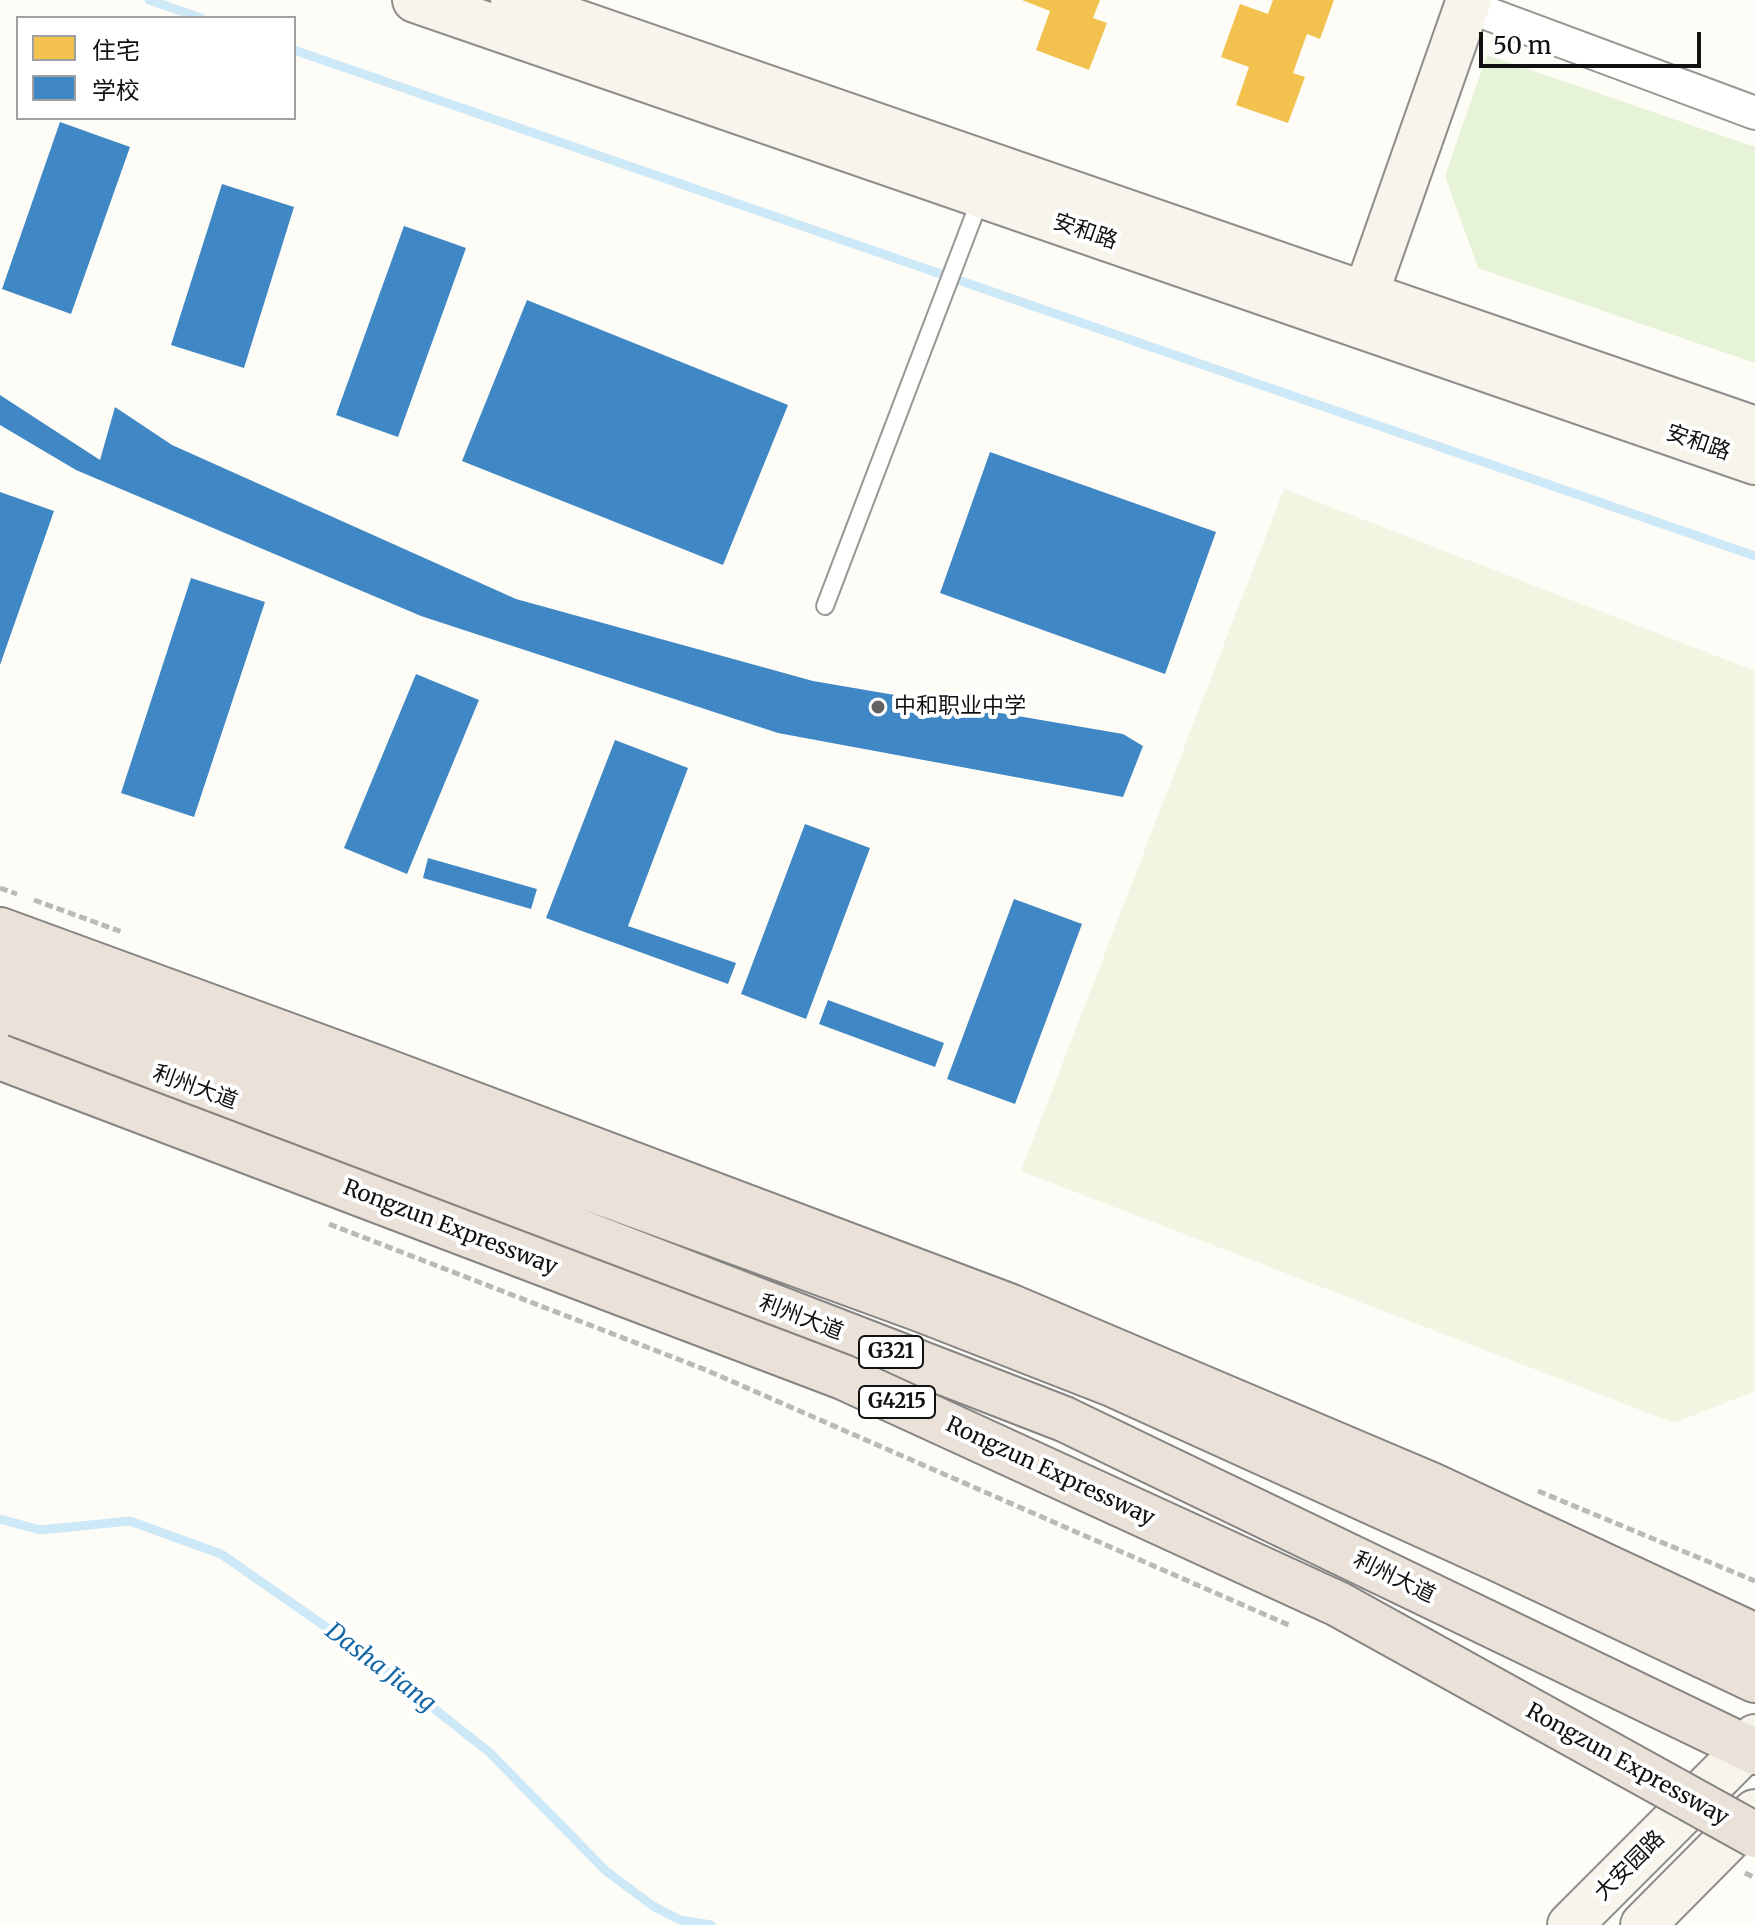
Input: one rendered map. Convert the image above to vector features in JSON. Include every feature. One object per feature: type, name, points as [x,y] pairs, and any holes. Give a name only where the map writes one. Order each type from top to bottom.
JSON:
[{"type":"highway","points":[[0,930],[1009,1306],[1429,1484],[1755,1636]]},
{"type":"highway","name":"利州大道","points":[[0,973],[905,1303],[1112,1384],[1755,1680]]},
{"type":"highway","name":"利州大道","points":[[0,1015],[503,1202],[1064,1419],[1752,1746]]},
{"type":"highway","name":"Rongzun Expressway","points":[[0,1057],[843,1377],[1338,1604],[1755,1835]]},
{"type":"street","name":"安和路","points":[[513,0],[1360,310],[1755,462]]},
{"type":"street","name":"安和路","points":[[434,3],[982,196],[1755,429]]},
{"type":"street","points":[[1360,310],[1468,3],[1755,113]]},
{"type":"street","name":"大安园路","points":[[1570,1925],[1752,1746]]},
{"type":"street","points":[[1643,1925],[1755,1812]]},
{"type":"lane","points":[[825,606],[982,196]]},
{"type":"path","points":[[323,1222],[706,1370],[1296,1628]]},
{"type":"path","points":[[1713,1854],[1755,1878]]},
{"type":"green space","points":[[1487,55],[1755,147],[1755,363],[1478,268],[1445,176]]},
{"type":"green space","points":[[1284,489],[1755,671],[1755,1391],[1674,1423],[1021,1171]]},
{"type":"building: 住宅","points":[[1022,0],[1100,0],[1093,18],[1107,23],[1089,70],[1036,50],[1050,11]]},
{"type":"building: 住宅","points":[[1273,0],[1334,0],[1320,39],[1307,34],[1293,73],[1305,77],[1288,123],[1236,105],[1249,67],[1221,57],[1240,4],[1268,14]]},
{"type":"building: 学校","points":[[60,122],[130,147],[71,314],[2,289]]},
{"type":"building: 学校","points":[[222,184],[294,207],[244,368],[171,345]]},
{"type":"building: 学校","points":[[404,226],[466,248],[398,437],[336,415]]},
{"type":"building: 学校","points":[[527,300],[788,405],[723,565],[462,461]]},
{"type":"building: 学校","points":[[0,395],[100,460],[115,407],[172,445],[516,599],[813,681],[1123,734],[1143,746],[1123,797],[778,733],[421,616],[76,470],[0,425]]},
{"type":"building: 学校","points":[[990,452],[1216,532],[1165,674],[940,593]]},
{"type":"building: 学校","points":[[0,492],[54,511],[0,665]]},
{"type":"building: 学校","points":[[191,578],[265,602],[194,817],[121,793]]},
{"type":"building: 学校","points":[[416,674],[479,700],[407,874],[344,848]]},
{"type":"building: 学校","points":[[615,740],[688,768],[628,926],[736,963],[728,984],[546,918]]},
{"type":"building: 学校","points":[[805,824],[870,848],[806,1019],[741,994]]},
{"type":"building: 学校","points":[[428,858],[537,889],[531,909],[423,878]]},
{"type":"building: 学校","points":[[1014,899],[1082,924],[1015,1104],[947,1079]]},
{"type":"building: 学校","points":[[828,1000],[944,1043],[935,1067],[819,1024]]},
{"type":"waterway","points":[[149,0],[195,16]]},
{"type":"waterway","points":[[296,51],[1755,556]]},
{"type":"waterway","name":"Dasha Jiang","points":[[0,1519],[40,1530],[130,1521],[221,1554],[365,1654],[489,1752],[606,1871],[653,1906],[680,1920],[711,1925]]},
{"type":"place","name":"中和职业中学","points":[[878,707]]}]
